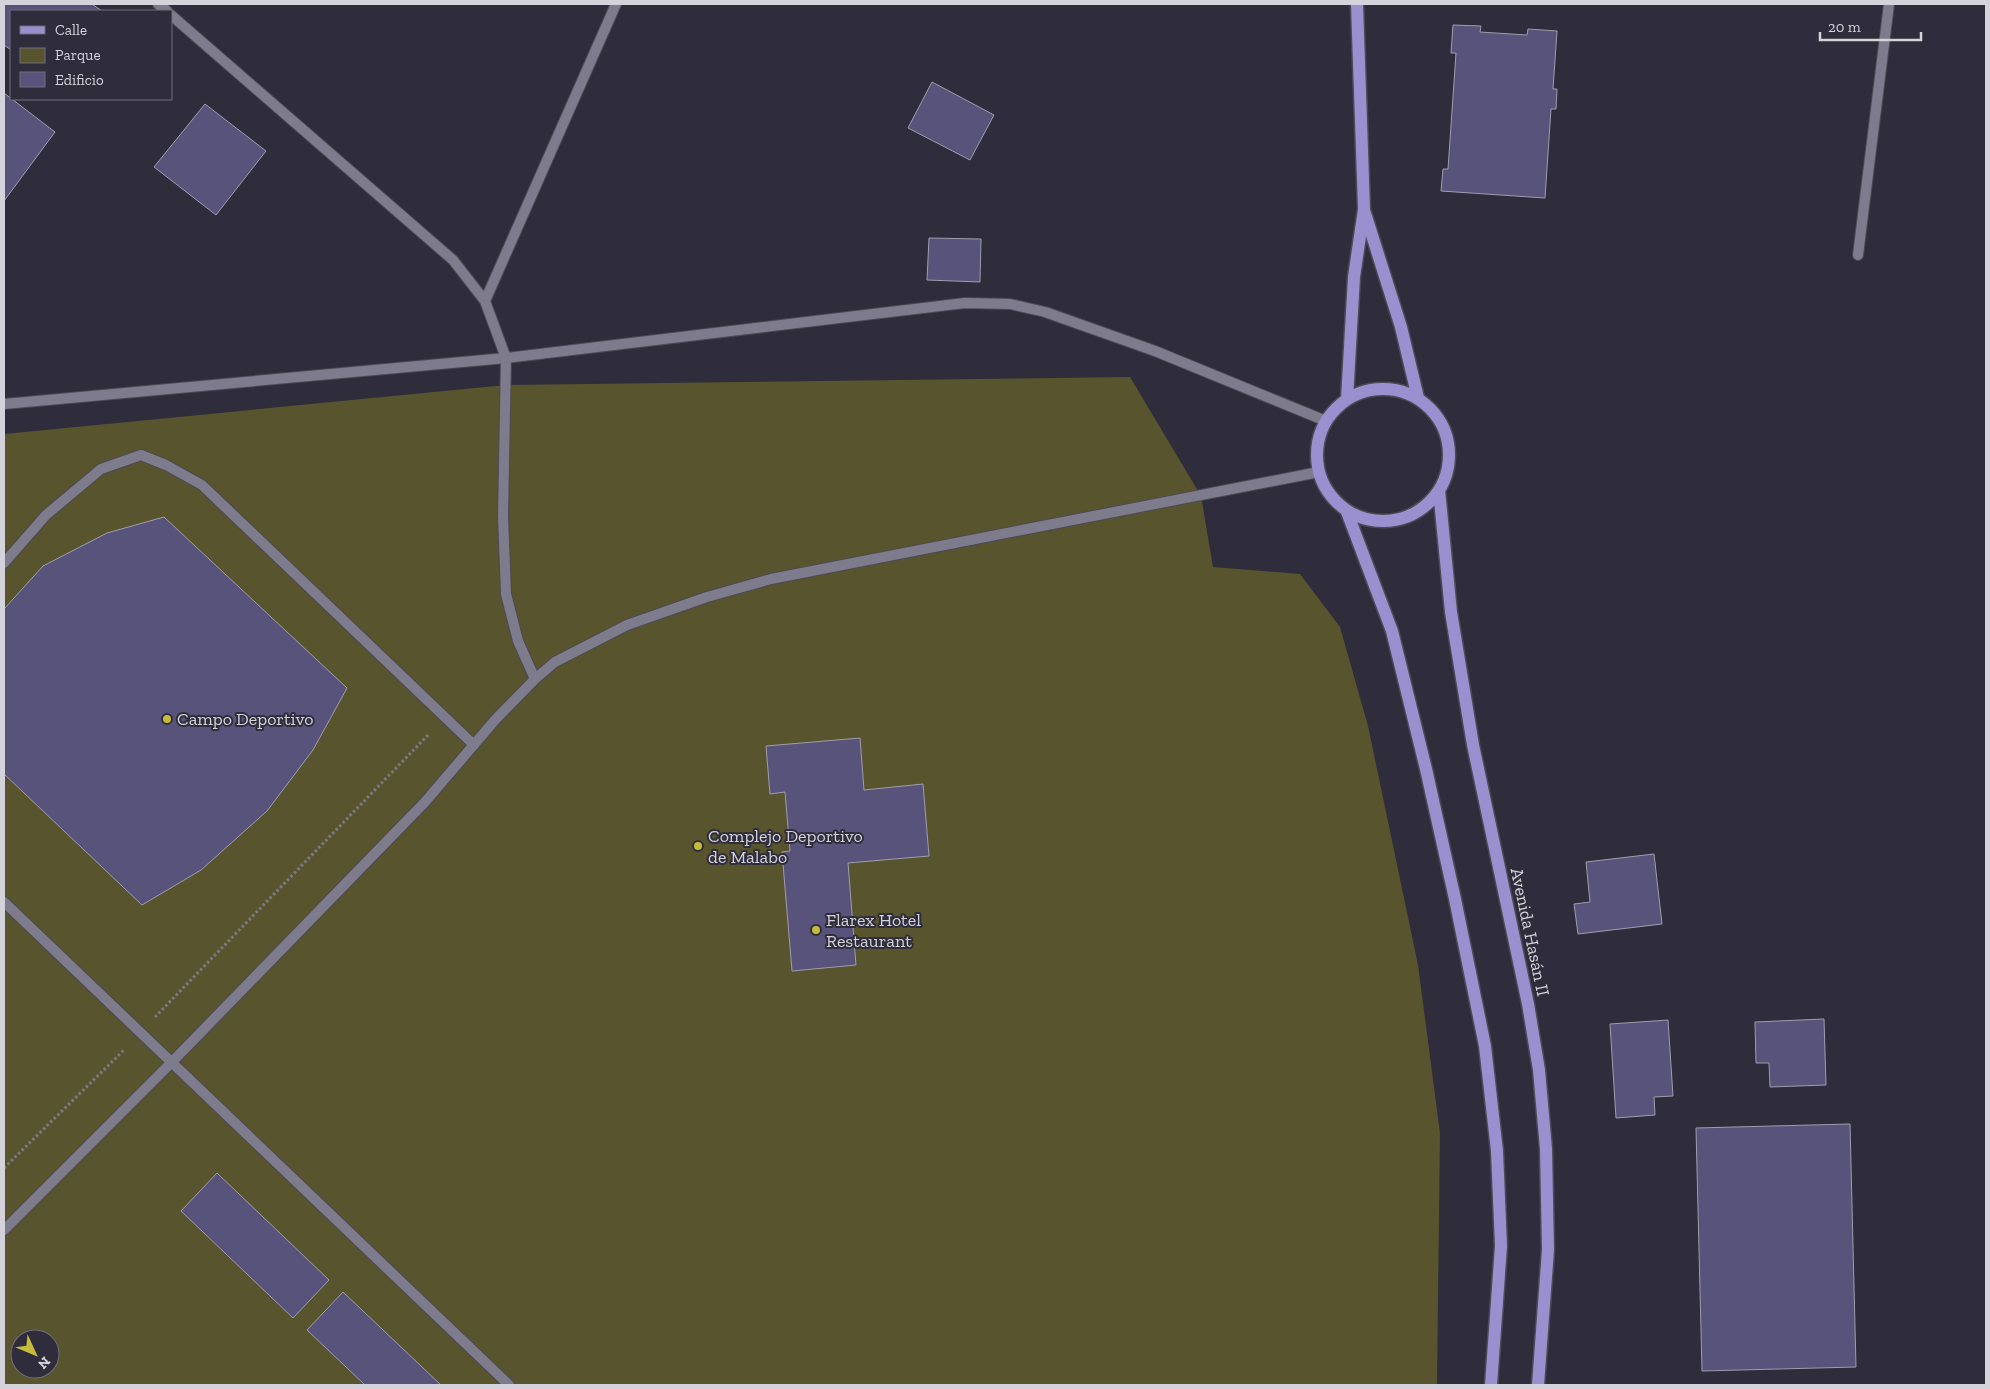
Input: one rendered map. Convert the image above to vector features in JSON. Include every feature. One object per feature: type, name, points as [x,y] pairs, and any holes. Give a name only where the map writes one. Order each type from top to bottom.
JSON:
[{"type":"main road","points":[[1347,399],[1354,277],[1364,209],[1357,4]]},
{"type":"main road","points":[[1364,209],[1401,327],[1418,398]]},
{"type":"main road","points":[[1375,389],[1404,392],[1418,398],[1439,419],[1449,447],[1446,477],[1439,490],[1430,502],[1418,511],[1405,518],[1390,522],[1361,518],[1347,512],[1326,491],[1318,472],[1316,449],[1326,421],[1335,409],[1347,399],[1375,389]]},
{"type":"main road","name":"Avenida Hasán II","points":[[1439,490],[1451,612],[1473,745],[1528,1004],[1539,1070],[1546,1149],[1548,1250],[1538,1385]]},
{"type":"main road","points":[[1347,512],[1394,640],[1456,899],[1485,1046],[1496,1151],[1501,1246],[1490,1385]]},
{"type":"street","points":[[485,301],[616,4]]},
{"type":"street","points":[[1858,255],[1889,4]]},
{"type":"street","points":[[172,16],[453,260],[485,301],[506,358],[503,516],[506,594],[518,641],[535,679]]},
{"type":"street","points":[[4,404],[506,358],[965,303],[1010,304],[1045,312],[1155,351],[1326,421]]},
{"type":"street","points":[[4,563],[46,515],[100,469],[141,455],[166,465],[202,485],[474,744]]},
{"type":"street","points":[[4,1230],[172,1062],[425,802],[474,744],[535,679],[555,662],[627,625],[707,597],[771,579],[1318,472]]},
{"type":"street","points":[[4,902],[509,1385]]},
{"type":"path","points":[[4,1168],[141,1032],[445,717]]},
{"type":"green space","name":"Complejo Deportivo de Malabo","points":[[1130,377],[1201,496],[1213,567],[1300,574],[1340,627],[1368,726],[1418,965],[1440,1133],[1437,1385],[4,1385],[4,434],[506,385]]},
{"type":"building","points":[[4,4],[92,4],[101,10],[10,10],[10,49],[4,45]]},
{"type":"building","points":[[1453,25],[1481,26],[1480,32],[1527,35],[1528,29],[1557,31],[1553,89],[1557,89],[1556,109],[1551,109],[1545,198],[1441,191],[1443,169],[1448,169],[1456,53],[1451,53]]},
{"type":"building","points":[[932,82],[994,115],[970,160],[908,128]]},
{"type":"building","points":[[4,93],[10,98],[10,100],[13,100],[55,132],[4,201]]},
{"type":"building","points":[[205,104],[266,151],[216,215],[154,167]]},
{"type":"building","points":[[929,238],[981,239],[980,282],[927,280]]},
{"type":"building","name":"Campo Deportivo","points":[[164,517],[347,688],[313,750],[267,811],[201,870],[142,905],[4,774],[4,609],[43,566],[107,533]]},
{"type":"building","points":[[860,738],[864,790],[923,784],[929,856],[848,863],[856,965],[792,971],[782,852],[790,851],[785,792],[770,794],[766,746]]},
{"type":"building","points":[[1654,854],[1662,924],[1578,934],[1574,904],[1590,902],[1586,862]]},
{"type":"building","points":[[1824,1019],[1826,1085],[1770,1087],[1769,1063],[1756,1063],[1755,1022]]},
{"type":"building","points":[[1668,1020],[1673,1096],[1654,1097],[1655,1115],[1616,1118],[1610,1024]]},
{"type":"building","points":[[1850,1124],[1856,1367],[1702,1371],[1696,1128]]},
{"type":"building","points":[[217,1173],[329,1280],[293,1318],[181,1211]]},
{"type":"building","points":[[343,1292],[441,1385],[365,1385],[307,1330]]},
{"type":"place","name":"Campo Deportivo","points":[[167,719]]},
{"type":"place","name":"Complejo Deportivo de Malabo","points":[[698,846]]},
{"type":"place","name":"Flarex Hotel Restaurant","points":[[816,930]]}]
